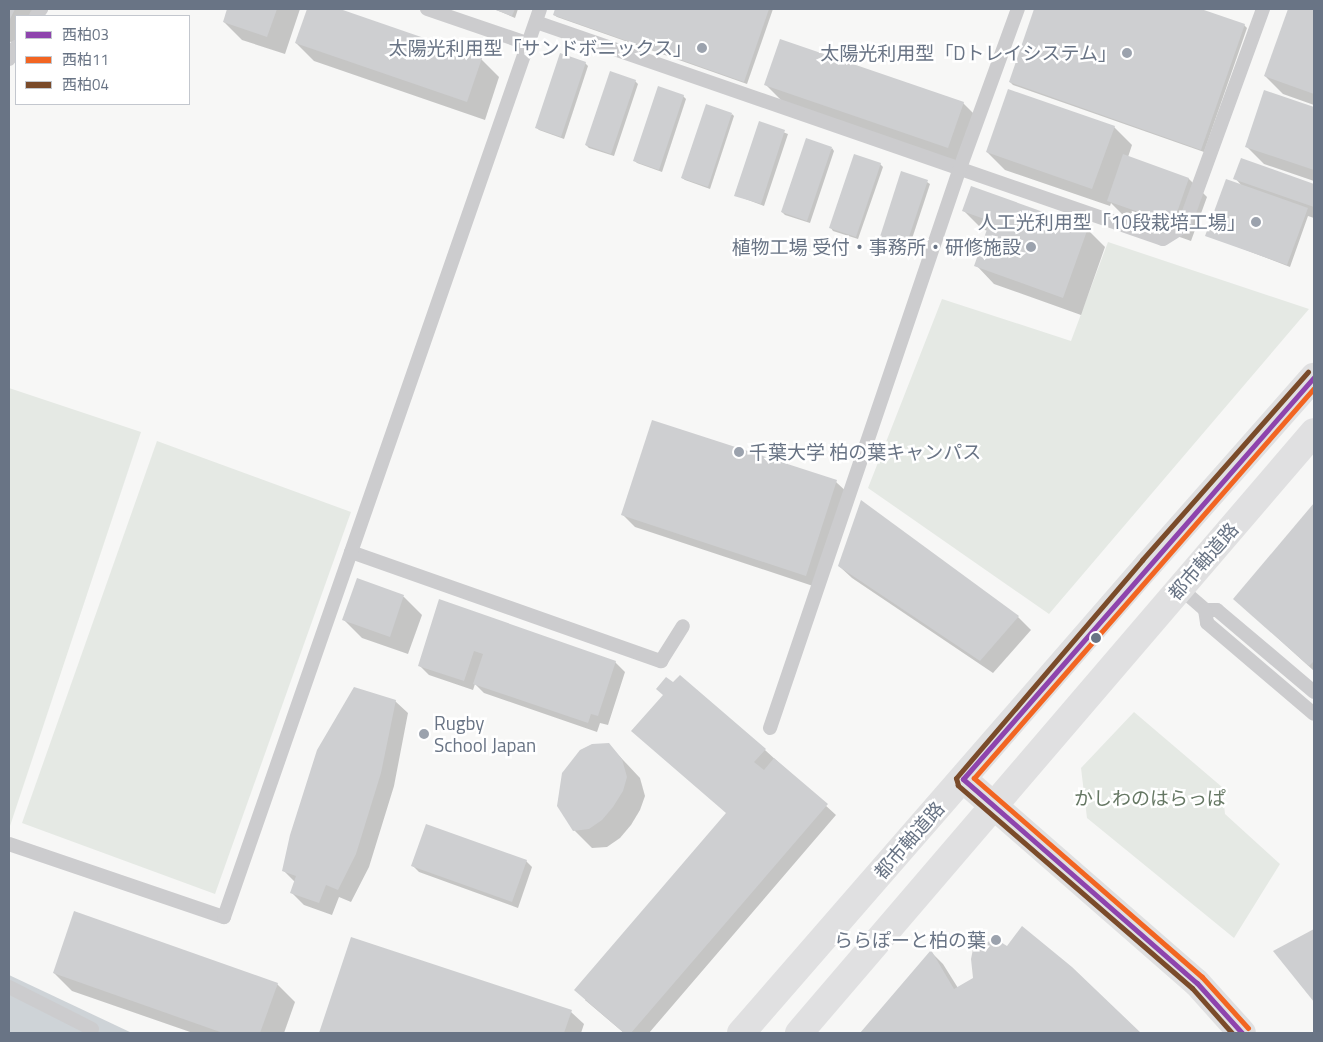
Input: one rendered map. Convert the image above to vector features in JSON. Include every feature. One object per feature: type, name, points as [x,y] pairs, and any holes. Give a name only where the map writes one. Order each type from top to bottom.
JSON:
[{"type":"main road","name":"都市軸道路","points":[[742,1033],[1148,565],[1314,377]]},
{"type":"main road","name":"都市軸道路","points":[[799,1033],[1314,432]]},
{"type":"main road","points":[[963,779],[1197,984],[1242,1033]]},
{"type":"lane","points":[[427,9],[529,44]]},
{"type":"lane","points":[[770,728],[960,168],[1018,9]]},
{"type":"lane","points":[[9,844],[224,917],[538,15],[960,168],[1163,239],[1184,226],[1263,9]]},
{"type":"lane","points":[[351,552],[661,661],[684,626]]},
{"type":"lane","points":[[1180,588],[1205,610],[1207,623],[1314,714]]},
{"type":"lane","points":[[1205,610],[1217,610],[1314,692]]},
{"type":"lane","points":[[1237,649],[1248,636]]},
{"type":"lane","points":[[9,987],[92,1029]]},
{"type":"green space","points":[[1108,242],[1309,309],[1049,614],[868,488],[942,299],[1071,341]]},
{"type":"green space","points":[[9,388],[141,432],[10,826],[9,826]]},
{"type":"green space","points":[[157,441],[351,512],[215,894],[22,823]]},
{"type":"green space","name":"かしわのはらっぱ","points":[[1134,712],[1222,787],[1225,814],[1280,864],[1234,938],[1087,818],[1081,768]]},
{"type":"shaded area","points":[[9,975],[132,1033],[10,1033]]},
{"type":"building","points":[[9,9],[15,9],[9,21]]},
{"type":"building","points":[[227,9],[277,9],[267,37],[223,22]]},
{"type":"building","points":[[307,9],[340,9],[482,58],[467,102],[295,43]]},
{"type":"building","points":[[493,9],[515,9],[512,16]]},
{"type":"building","name":"太陽光利用型「サンドボニックス」","points":[[555,9],[769,9],[744,82],[553,15]]},
{"type":"building","name":"太陽光利用型「Dトレイシステム」","points":[[1034,9],[1201,9],[1245,24],[1201,150],[1009,82]]},
{"type":"building","points":[[1288,9],[1314,9],[1314,94],[1264,76]]},
{"type":"building","points":[[780,39],[964,102],[948,148],[764,85]]},
{"type":"building","points":[[560,53],[586,62],[561,137],[535,128]]},
{"type":"building","points":[[610,71],[636,80],[611,154],[585,145]]},
{"type":"building","points":[[658,86],[684,95],[659,170],[633,161]]},
{"type":"building","points":[[1008,89],[1115,126],[1092,189],[986,152]]},
{"type":"building","points":[[1264,90],[1314,107],[1314,170],[1245,147]]},
{"type":"building","points":[[706,104],[732,113],[708,187],[681,178]]},
{"type":"building","points":[[759,121],[785,130],[761,204],[734,196]]},
{"type":"building","points":[[806,138],[832,147],[807,221],[781,212]]},
{"type":"building","points":[[854,154],[881,163],[856,237],[829,228]]},
{"type":"building","points":[[1123,154],[1189,178],[1173,224],[1107,201]]},
{"type":"building","points":[[1241,158],[1314,184],[1314,207],[1233,179]]},
{"type":"building","points":[[901,171],[928,180],[903,255],[877,246]]},
{"type":"building","name":"人工光利用型「10段栽培工場」","points":[[1226,179],[1308,208],[1287,265],[1205,236]]},
{"type":"building","name":"植物工場 受付・事務所・研修施設","points":[[971,186],[1088,228],[1063,298],[974,266],[990,221],[962,211]]},
{"type":"building","points":[[652,420],[837,480],[806,576],[621,515]]},
{"type":"building","points":[[861,500],[1019,616],[980,661],[838,566]]},
{"type":"building","points":[[1314,503],[1314,661],[1309,666],[1233,599]]},
{"type":"building","points":[[357,578],[404,595],[390,637],[342,620]]},
{"type":"building","points":[[439,599],[616,661],[598,716],[591,714],[588,723],[473,684],[483,654],[474,651],[464,681],[418,666]]},
{"type":"building","points":[[680,675],[766,749],[754,762],[764,770],[774,758],[828,804],[631,1033],[624,1033],[574,990],[726,813],[631,731],[663,695],[656,689],[666,677],[673,682]]},
{"type":"building","points":[[354,687],[396,700],[381,773],[356,854],[338,890],[326,885],[319,903],[290,893],[296,876],[282,871],[290,835],[317,750]]},
{"type":"building","points":[[609,743],[622,759],[627,777],[623,791],[602,820],[589,829],[573,831],[557,806],[562,773],[580,750],[592,744]]},
{"type":"building","points":[[426,824],[527,860],[512,902],[411,866]]},
{"type":"building","points":[[74,911],[278,983],[260,1033],[223,1033],[53,973]]},
{"type":"building","name":"ららぽーと柏の葉","points":[[1022,926],[1072,967],[1141,1033],[860,1033],[931,950],[954,989],[973,978],[971,959],[973,949],[990,941],[999,941],[1007,946]]},
{"type":"building","points":[[1314,929],[1314,1002],[1273,951]]},
{"type":"building","points":[[351,937],[572,1010],[564,1033],[319,1033]]},
{"type":"transit line","name":"西柏04","points":[[1232,1033],[1192,988],[958,785],[956,778],[1142,560],[1308,372]]},
{"type":"transit line","name":"西柏03","points":[[963,779],[1314,377]]},
{"type":"transit line","name":"西柏11","points":[[1248,1028],[1202,977],[974,778],[1314,388]]},
{"type":"transit line","name":"西柏03","points":[[963,779],[1197,983],[1242,1033]]},
{"type":"place","name":"太陽光利用型「サンドボニックス」","points":[[702,48]]},
{"type":"place","name":"太陽光利用型「Dトレイシステム」","points":[[1127,53]]},
{"type":"place","name":"人工光利用型「10段栽培工場」","points":[[1256,222]]},
{"type":"place","name":"植物工場 受付・事務所・研修施設","points":[[1031,247]]},
{"type":"place","name":"千葉大学 柏の葉キャンパス","points":[[739,452]]},
{"type":"place","name":"Rugby School Japan","points":[[424,734]]},
{"type":"place","name":"ららぽーと柏の葉","points":[[996,940]]}]
